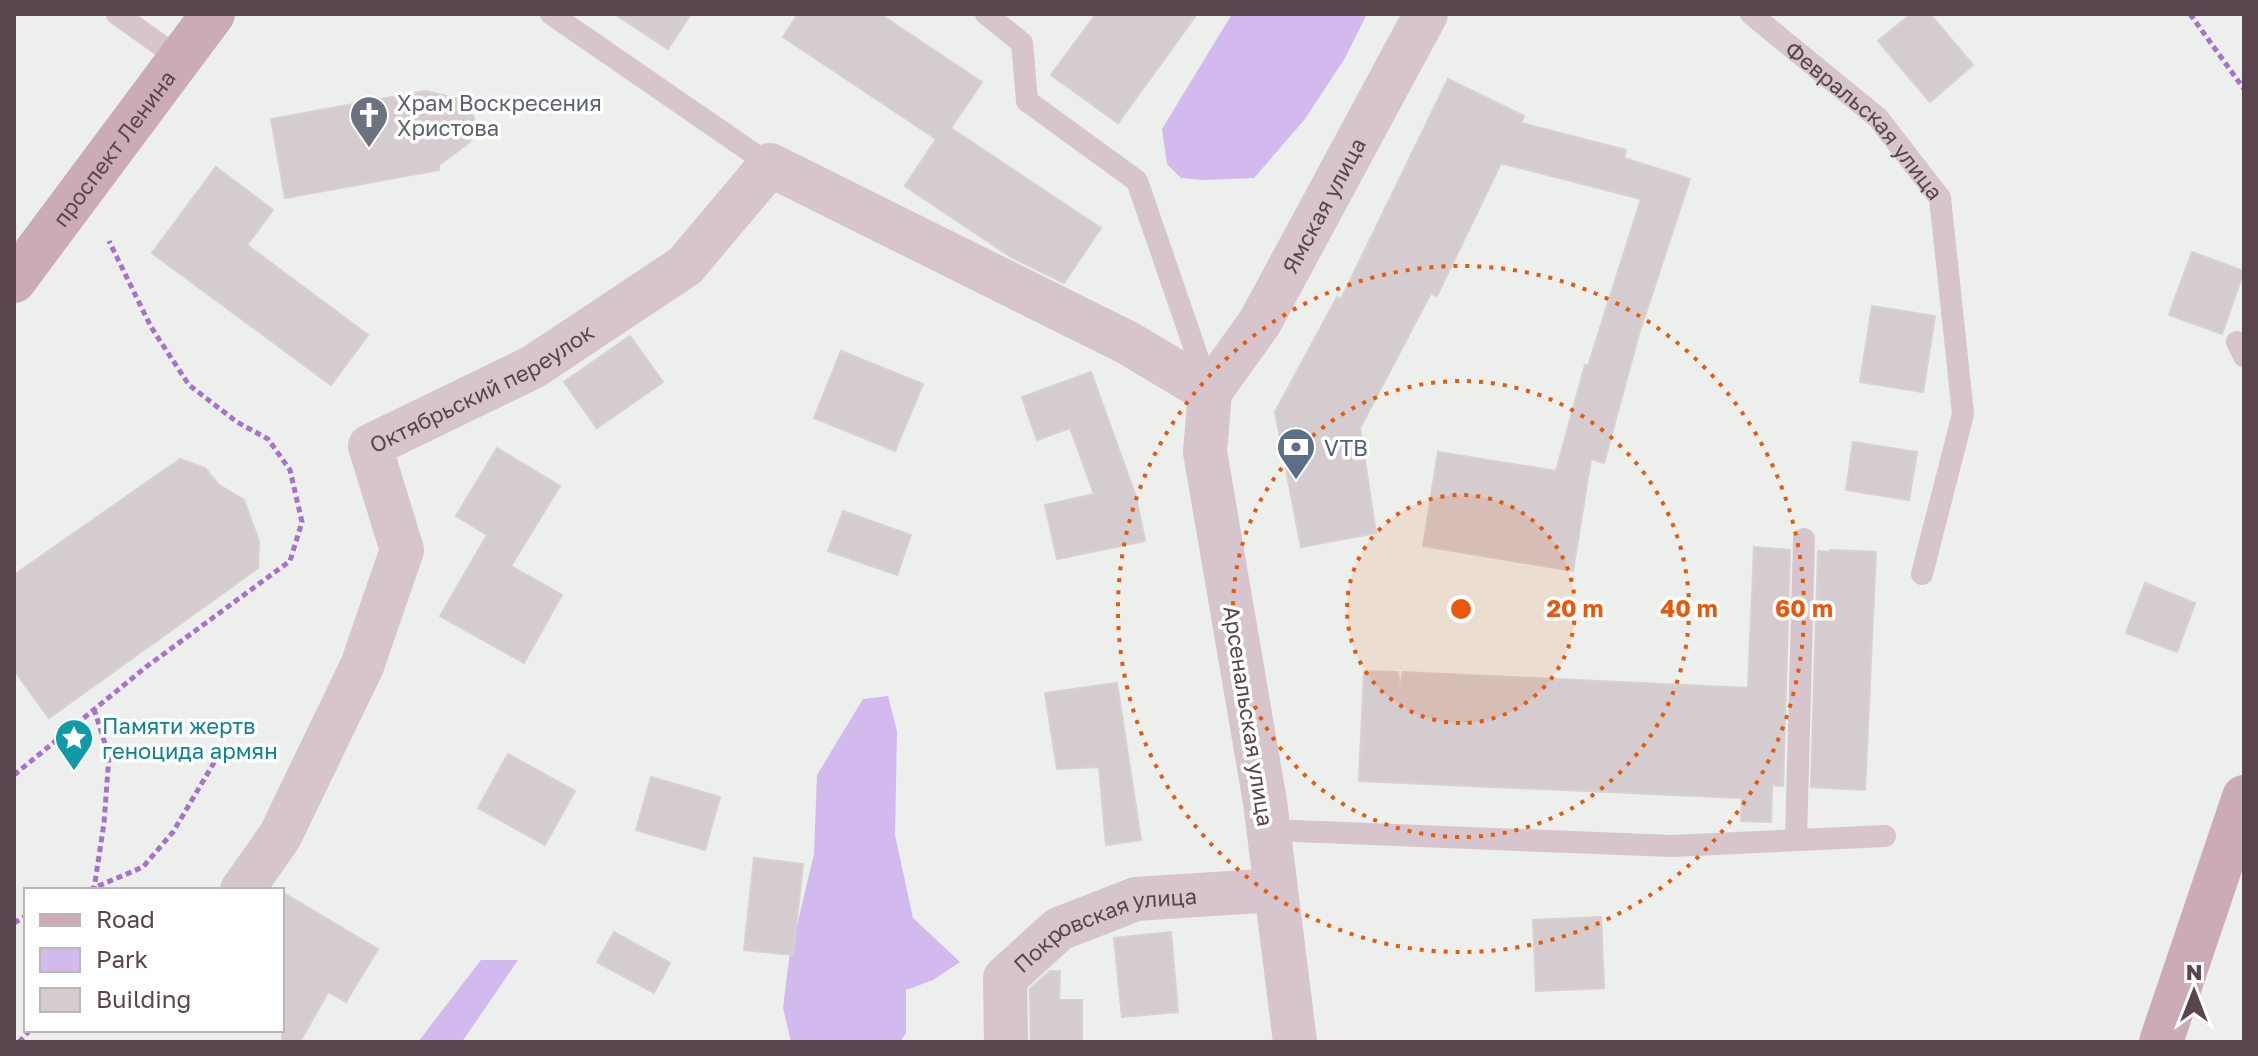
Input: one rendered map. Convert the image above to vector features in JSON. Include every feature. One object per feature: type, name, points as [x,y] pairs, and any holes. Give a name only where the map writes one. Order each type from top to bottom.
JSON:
[{"type":"main road","name":"проспект Ленина","points":[[14,281],[213,14]]},
{"type":"main road","points":[[2161,1042],[2244,797]]},
{"type":"street","name":"Ямская улица","points":[[1210,392],[1260,322],[1426,14]]},
{"type":"street","points":[[770,165],[1128,343],[1210,392]]},
{"type":"street","name":"Октябрьский переулок","points":[[243,888],[280,836],[362,666],[402,550],[370,446],[533,367],[685,266],[770,165]]},
{"type":"street","name":"Арсенальская улица","points":[[1210,392],[1205,452],[1269,830],[1295,1042]]},
{"type":"street","name":"Покровская улица","points":[[1006,1042],[1005,978],[1059,929],[1136,899],[1276,890]]},
{"type":"lane","points":[[117,14],[180,59]]},
{"type":"lane","points":[[551,14],[770,165]]},
{"type":"lane","points":[[986,14],[1022,43],[1027,101],[1137,181],[1210,392]]},
{"type":"lane","name":"Февральская улица","points":[[1751,14],[1878,118],[1940,198],[1963,414],[1922,574]]},
{"type":"lane","points":[[1796,840],[1804,539]]},
{"type":"lane","points":[[1269,830],[1672,846],[1885,836]]},
{"type":"path","points":[[2190,14],[2244,89]]},
{"type":"path","points":[[14,775],[146,667],[290,561],[302,522],[290,470],[268,439],[237,422],[189,385],[151,327],[109,241]]},
{"type":"path","points":[[93,888],[104,823],[109,756],[94,709]]},
{"type":"path","points":[[95,888],[143,867],[173,832],[225,744]]},
{"type":"green space","points":[[1232,14],[1367,14],[1345,58],[1305,119],[1254,178],[1181,178],[1167,164],[1162,129]]},
{"type":"green space","points":[[888,696],[897,731],[895,835],[913,918],[960,962],[933,980],[906,990],[906,1033],[900,1042],[791,1042],[783,1008],[789,959],[814,854],[817,775],[863,699]]},
{"type":"green space","points":[[481,960],[518,960],[462,1042],[418,1042]]},
{"type":"building","points":[[615,14],[691,14],[668,49]]},
{"type":"building","points":[[798,14],[880,14],[982,82],[951,128],[1101,228],[1064,283],[1011,257],[905,186],[936,139],[783,37]]},
{"type":"building","points":[[1096,14],[1197,14],[1118,123],[1051,75]]},
{"type":"building","points":[[1911,14],[1930,14],[1973,65],[1930,102],[1878,41]]},
{"type":"building","points":[[1448,79],[1524,116],[1521,123],[1626,150],[1624,158],[1690,179],[1639,334],[1604,463],[1591,459],[1573,571],[1423,546],[1438,452],[1556,471],[1585,365],[1588,366],[1641,199],[1501,163],[1437,296],[1431,293],[1360,428],[1376,533],[1301,547],[1275,412],[1337,297],[1341,299]]},
{"type":"building","name":"Храм Воскресения Христова","points":[[425,91],[463,100],[474,118],[470,142],[439,165],[439,170],[285,198],[271,119]]},
{"type":"building","points":[[216,167],[273,210],[247,245],[368,335],[331,385],[152,253]]},
{"type":"building","points":[[2192,252],[2244,271],[2222,334],[2169,315]]},
{"type":"building","points":[[1872,306],[1935,316],[1923,392],[1860,382]]},
{"type":"building","points":[[630,336],[663,382],[597,428],[564,382]]},
{"type":"building","points":[[841,351],[923,384],[895,451],[814,418]]},
{"type":"building","points":[[1091,372],[1136,497],[1145,541],[1057,559],[1045,505],[1094,494],[1070,428],[1037,440],[1022,397]]},
{"type":"building","points":[[1853,442],[1917,452],[1909,500],[1846,490]]},
{"type":"building","points":[[497,448],[560,486],[511,566],[562,595],[524,663],[440,616],[487,535],[456,516]]},
{"type":"building","points":[[180,459],[205,468],[219,485],[244,500],[259,541],[258,568],[49,718],[14,670],[14,575]]},
{"type":"building","points":[[843,511],[911,535],[897,575],[828,551]]},
{"type":"building","points":[[1754,547],[1790,550],[1783,786],[1772,785],[1771,822],[1741,821],[1742,798],[1359,781],[1364,671],[1398,672],[1400,688],[1403,672],[1748,688]]},
{"type":"building","points":[[1818,551],[1876,552],[1865,790],[1811,787]]},
{"type":"building","points":[[2145,583],[2195,603],[2177,652],[2126,633]]},
{"type":"building","points":[[1117,683],[1141,840],[1106,845],[1099,767],[1057,769],[1045,693]]},
{"type":"building","points":[[508,754],[575,791],[545,845],[478,808]]},
{"type":"building","points":[[651,777],[720,797],[705,850],[636,830]]},
{"type":"building","points":[[754,858],[803,864],[793,955],[744,950]]},
{"type":"building","points":[[284,893],[378,949],[346,1002],[328,992],[300,1042],[282,1042]]},
{"type":"building","points":[[1601,917],[1604,988],[1536,991],[1533,920]]},
{"type":"building","points":[[614,932],[670,963],[654,993],[597,962]]},
{"type":"building","points":[[1171,932],[1178,1012],[1122,1017],[1114,938]]},
{"type":"building","points":[[1050,971],[1060,971],[1059,1000],[1082,1000],[1082,1042],[1031,1042],[1030,989]]},
{"type":"place","name":"Храм Воскресения Христова","points":[[369,149]]},
{"type":"place","name":"VTB","points":[[1296,481]]},
{"type":"place","name":"Памяти жертв геноцида армян","points":[[74,772]]}]
